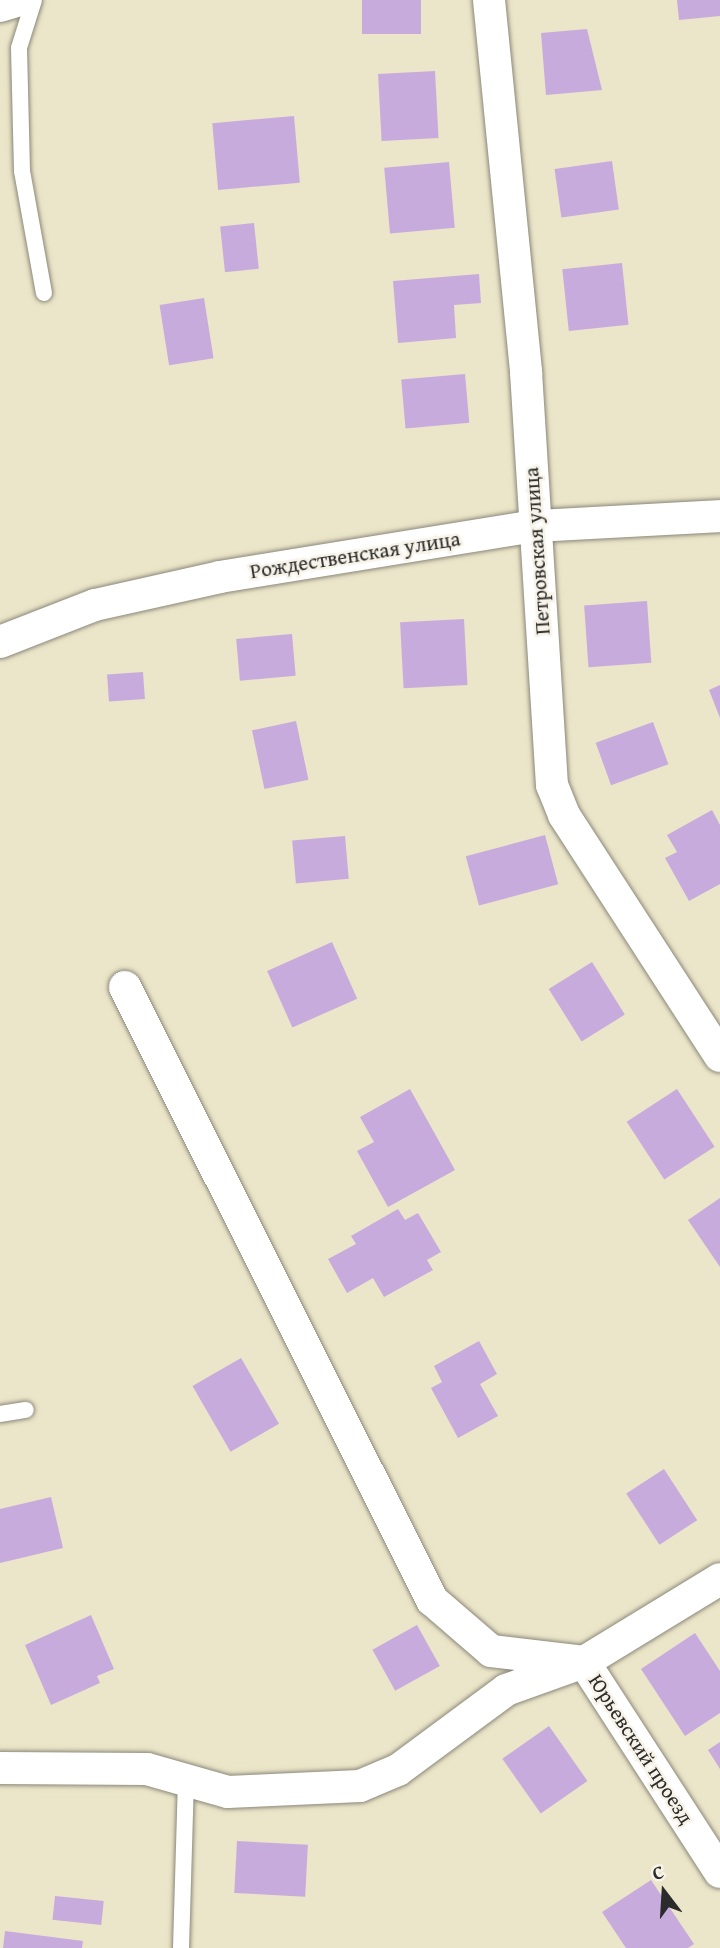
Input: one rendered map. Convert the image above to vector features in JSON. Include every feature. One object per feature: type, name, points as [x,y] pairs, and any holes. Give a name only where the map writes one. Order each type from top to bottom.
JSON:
[{"type":"street","points":[[0,6],[20,0]]},
{"type":"street","name":"Петровская улица","points":[[489,0],[536,526],[552,785],[564,815],[720,1056]]},
{"type":"street","name":"Рождественская улица","points":[[0,642],[95,605],[220,576],[536,526],[720,516]]},
{"type":"street","points":[[125,987],[432,1600],[491,1651],[584,1662]]},
{"type":"street","points":[[0,1768],[147,1769],[228,1792],[359,1786],[398,1770],[506,1690],[584,1662],[720,1579]]},
{"type":"street","name":"Юрьевский проезд","points":[[584,1662],[720,1872]]},
{"type":"lane","points":[[34,0],[19,48],[22,171],[44,293]]},
{"type":"lane","points":[[0,1414],[26,1410]]},
{"type":"lane","points":[[181,1948],[186,1781]]},
{"type":"building","points":[[362,0],[421,0],[421,34],[362,34]]},
{"type":"building","points":[[677,0],[720,0],[720,16],[679,20]]},
{"type":"building","points":[[587,29],[602,90],[546,95],[541,33]]},
{"type":"building","points":[[435,71],[439,138],[382,141],[378,74]]},
{"type":"building","points":[[294,116],[300,183],[218,190],[212,123]]},
{"type":"building","points":[[612,161],[619,210],[561,218],[555,169]]},
{"type":"building","points":[[449,162],[455,228],[390,233],[384,168]]},
{"type":"building","points":[[254,223],[259,269],[225,272],[220,227]]},
{"type":"building","points":[[622,263],[628,325],[569,331],[562,269]]},
{"type":"building","points":[[479,274],[481,303],[454,305],[456,338],[398,343],[393,281]]},
{"type":"building","points":[[204,298],[214,358],[169,365],[160,305]]},
{"type":"building","points":[[465,374],[469,423],[406,428],[401,380]]},
{"type":"building","points":[[647,601],[651,663],[588,667],[584,605]]},
{"type":"building","points":[[464,619],[467,685],[404,688],[400,622]]},
{"type":"building","points":[[292,634],[296,676],[240,681],[236,639]]},
{"type":"building","points":[[143,672],[145,699],[109,701],[107,675]]},
{"type":"building","points":[[720,685],[720,718],[709,690]]},
{"type":"building","points":[[296,721],[308,780],[264,789],[252,730]]},
{"type":"building","points":[[653,722],[668,764],[611,785],[596,743]]},
{"type":"building","points":[[712,810],[720,825],[720,884],[689,901],[665,858],[677,852],[667,835]]},
{"type":"building","points":[[545,835],[558,884],[479,905],[466,856]]},
{"type":"building","points":[[345,836],[349,879],[296,883],[292,841]]},
{"type":"building","points":[[332,942],[357,999],[292,1028],[267,971]]},
{"type":"building","points":[[592,962],[625,1015],[582,1042],[549,989]]},
{"type":"building","points":[[410,1089],[455,1170],[388,1207],[357,1151],[374,1142],[360,1117]]},
{"type":"building","points":[[677,1089],[715,1147],[664,1180],[627,1122]]},
{"type":"building","points":[[720,1198],[720,1267],[688,1220]]},
{"type":"building","points":[[398,1209],[405,1220],[418,1213],[441,1252],[427,1260],[433,1270],[384,1297],[373,1278],[347,1293],[328,1259],[356,1244],[351,1236]]},
{"type":"building","points":[[479,1341],[497,1374],[480,1384],[498,1416],[458,1438],[431,1388],[442,1382],[434,1366]]},
{"type":"building","points":[[241,1358],[279,1424],[231,1452],[193,1386]]},
{"type":"building","points":[[664,1469],[697,1520],[659,1545],[626,1494]]},
{"type":"building","points":[[51,1497],[63,1548],[0,1563],[0,1509]]},
{"type":"building","points":[[91,1615],[114,1669],[97,1676],[100,1683],[51,1705],[25,1645]]},
{"type":"building","points":[[417,1625],[440,1666],[395,1691],[372,1650]]},
{"type":"building","points":[[695,1633],[720,1671],[720,1713],[685,1736],[641,1669]]},
{"type":"building","points":[[549,1726],[587,1781],[541,1814],[502,1759]]},
{"type":"building","points":[[720,1742],[720,1769],[708,1750]]},
{"type":"building","points":[[237,1841],[308,1845],[305,1897],[234,1893]]},
{"type":"building","points":[[651,1880],[694,1944],[688,1948],[626,1948],[602,1912]]},
{"type":"building","points":[[55,1896],[104,1901],[101,1925],[52,1920]]},
{"type":"building","points":[[5,1931],[83,1941],[82,1948],[3,1948]]}]
